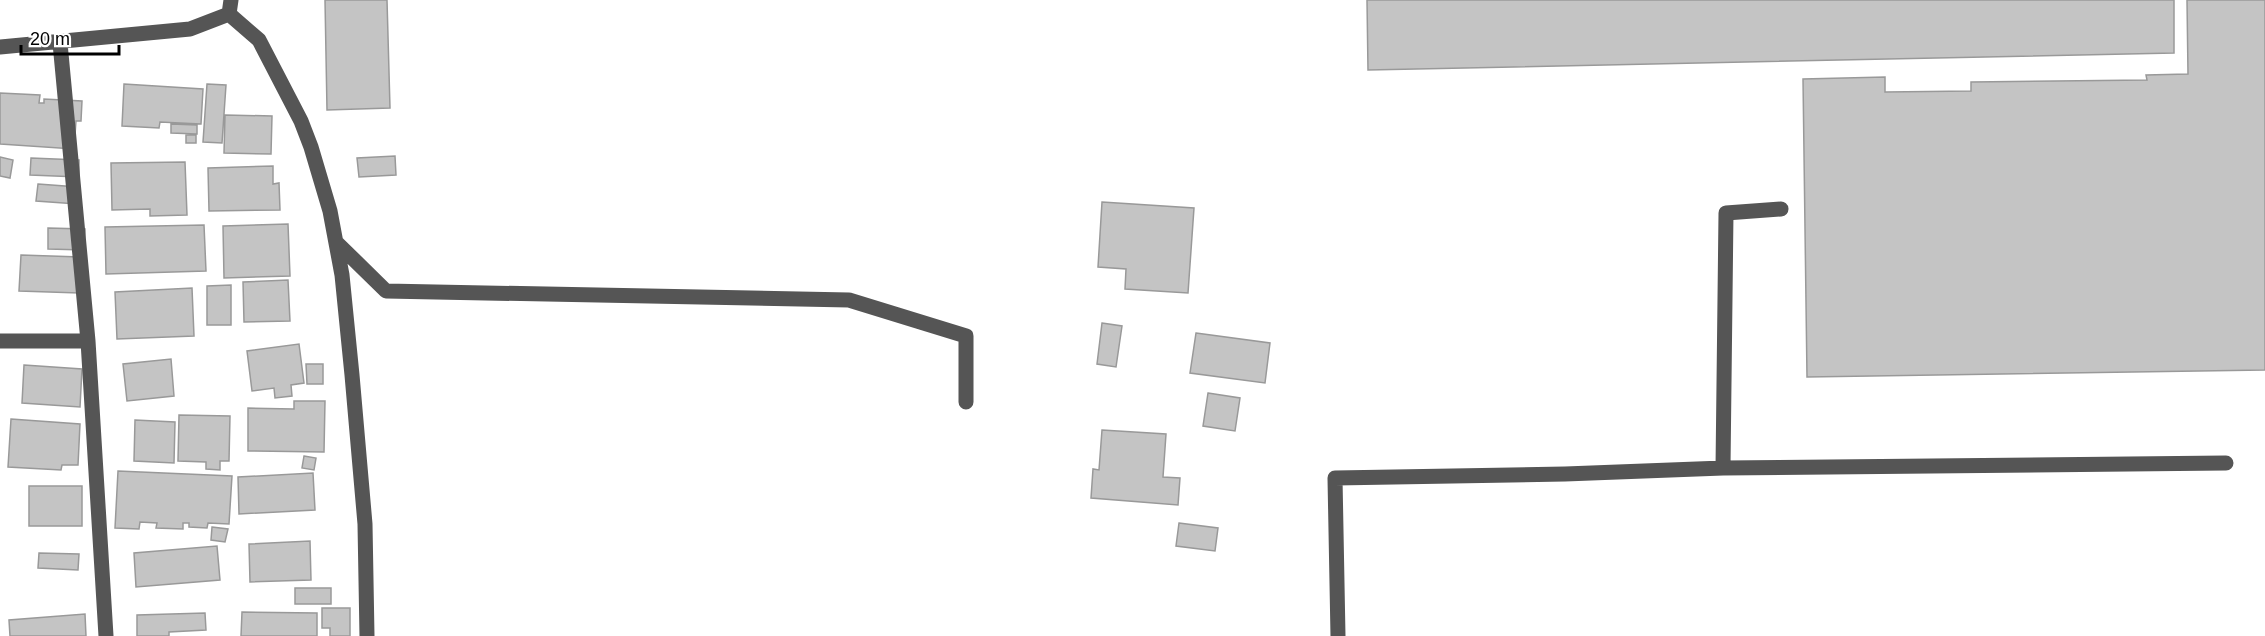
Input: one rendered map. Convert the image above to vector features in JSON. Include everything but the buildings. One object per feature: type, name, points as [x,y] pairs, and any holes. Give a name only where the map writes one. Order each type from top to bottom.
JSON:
[{"type":"street","points":[[0,47],[190,29],[230,7],[260,40],[311,147],[330,211],[342,275],[364,512],[367,636]]},
{"type":"street","points":[[60,42],[88,341],[106,636]]},
{"type":"street","points":[[1723,468],[1726,213],[1781,209]]},
{"type":"street","points":[[336,242],[386,291],[849,300],[966,336],[966,402]]},
{"type":"street","points":[[0,341],[88,341]]},
{"type":"street","points":[[1338,636],[1335,478],[1565,474],[1723,468],[2226,463]]}]
